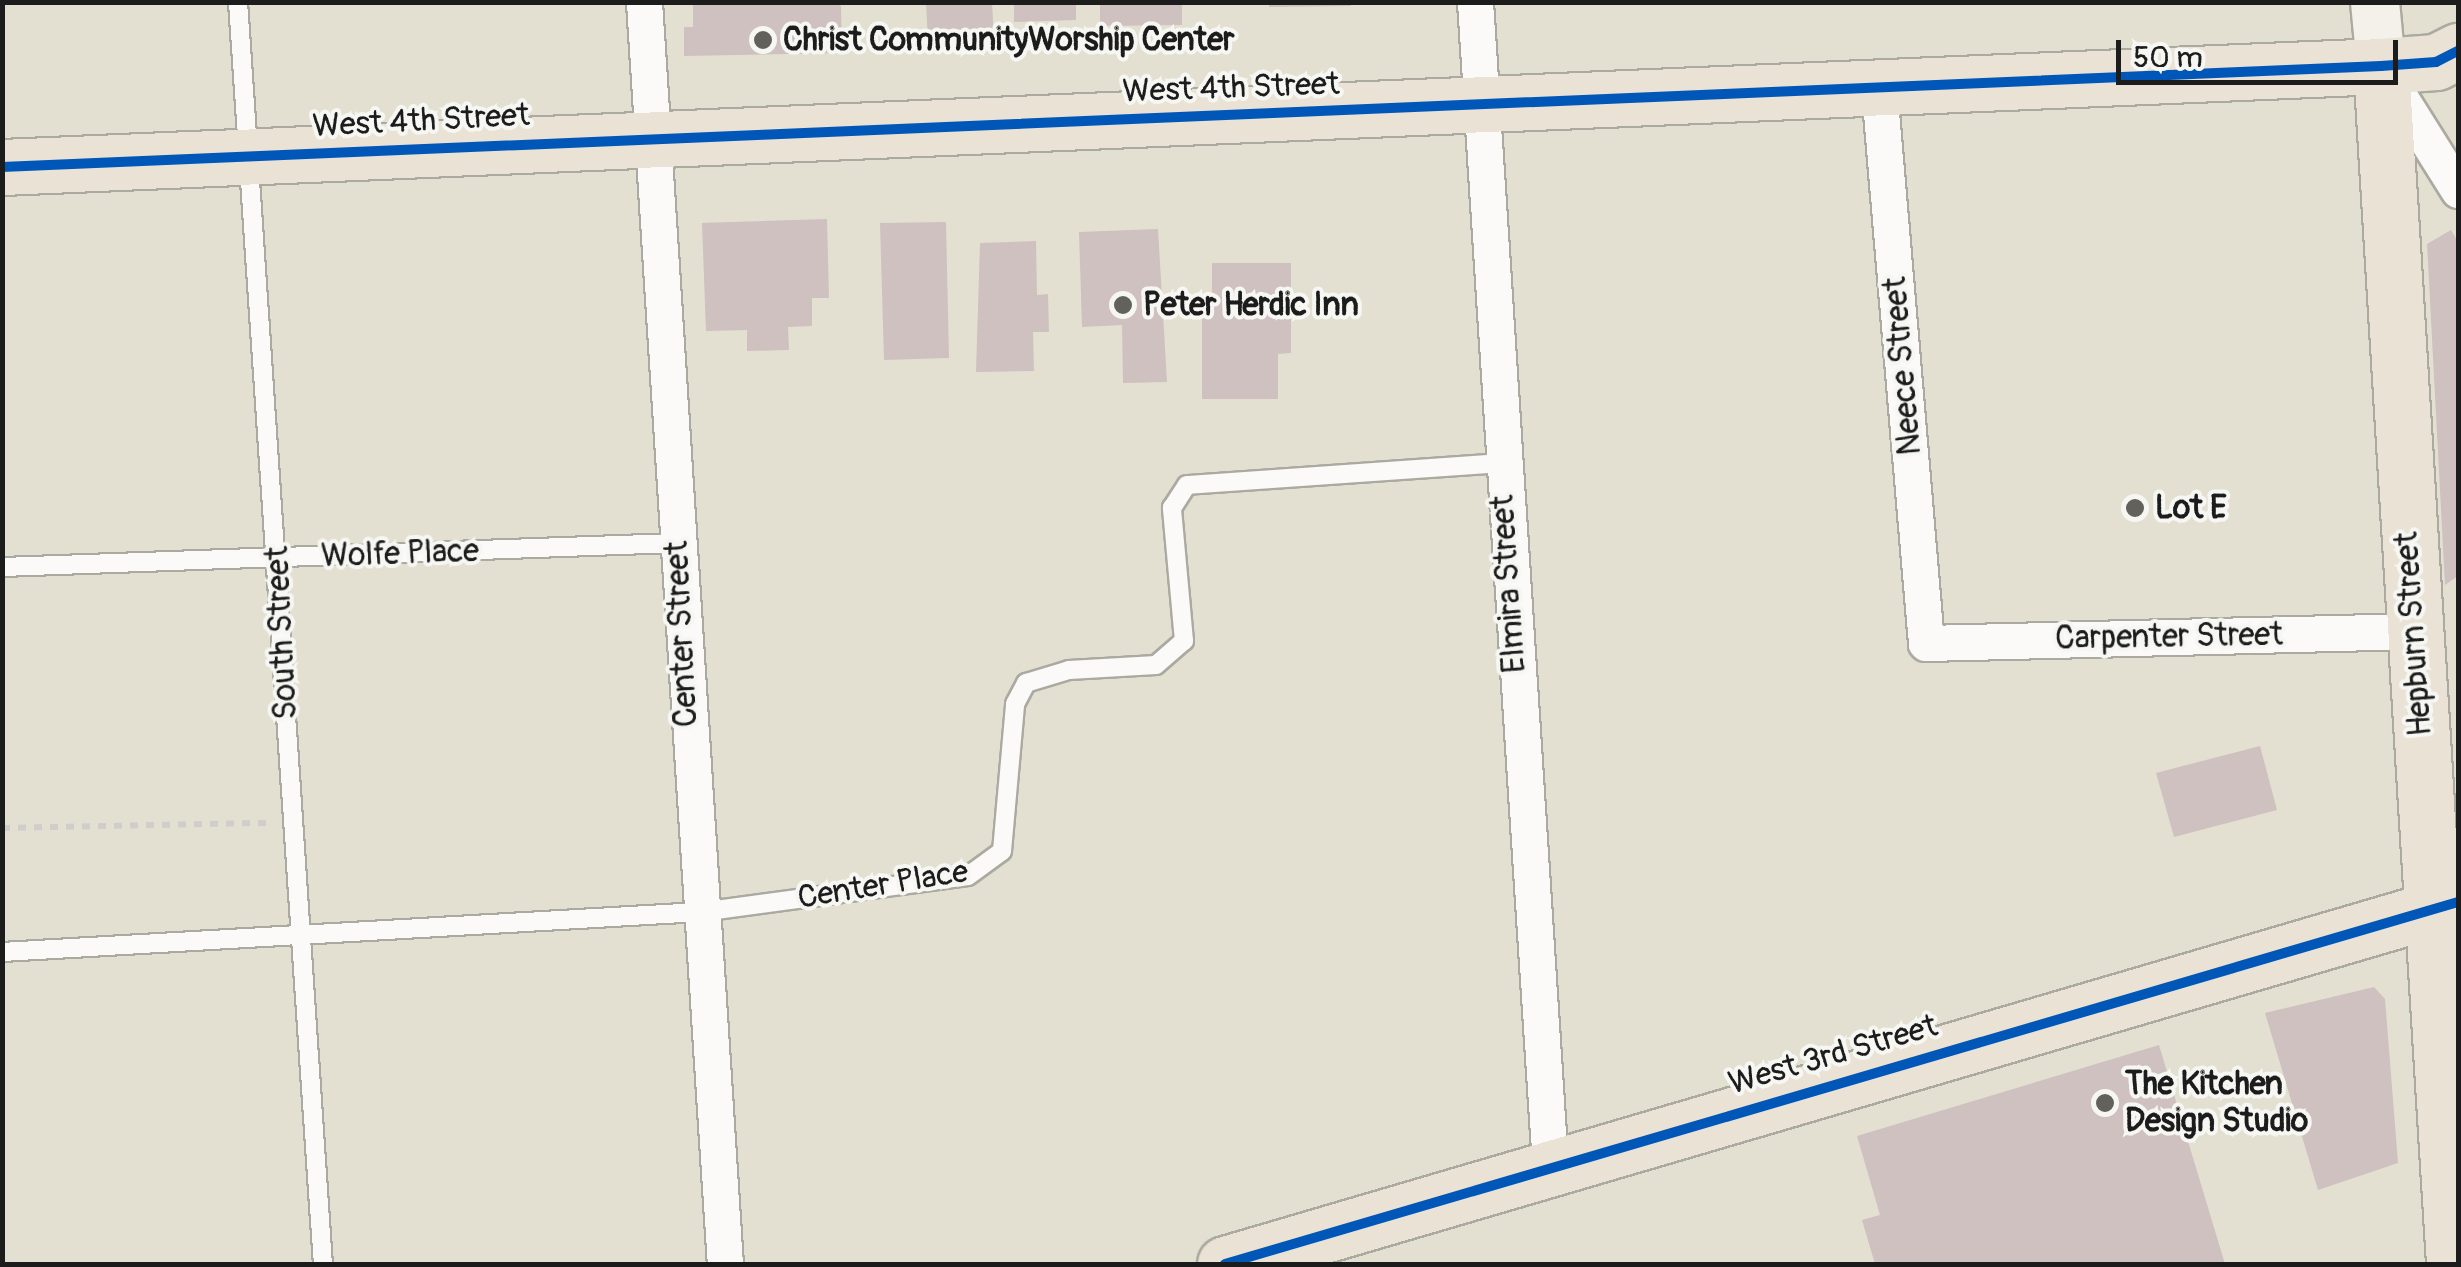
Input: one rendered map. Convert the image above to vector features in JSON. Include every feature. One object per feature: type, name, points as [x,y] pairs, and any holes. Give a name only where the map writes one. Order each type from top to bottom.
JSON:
[{"type":"main road","name":"Hepburn Street","points":[[2376,2],[2413,631],[2445,906],[2454,1264]]},
{"type":"main road","name":"West 4th Street","points":[[2,166],[652,135],[2380,66],[2436,62],[2458,51]]},
{"type":"main road","name":"West 3rd Street","points":[[1224,1264],[1550,1164],[2445,906]]},
{"type":"street","name":"Center Street","points":[[644,2],[725,1264]]},
{"type":"street","name":"Elmira Street","points":[[1475,2],[1500,463],[1550,1164]]},
{"type":"street","points":[[2380,66],[2458,190]]},
{"type":"street","name":"Neece Street","points":[[1879,89],[1926,642]]},
{"type":"street","name":"Carpenter Street","points":[[1926,642],[2413,631]]},
{"type":"lane","name":"South Street","points":[[238,2],[323,1264]]},
{"type":"lane","name":"Center Place","points":[[2,952],[700,912],[952,880],[992,863],[1010,821],[1015,704],[1026,684],[1070,670],[1156,664],[1184,641],[1172,508],[1187,485],[1500,463]]},
{"type":"lane","name":"Wolfe Place","points":[[2,566],[278,560],[677,543]]},
{"type":"path","points":[[2,828],[293,822]]},
{"type":"building","name":"Christ CommunityWorship Center","points":[[693,2],[832,2],[841,6],[842,53],[684,56],[684,27],[693,27]]},
{"type":"building","points":[[926,2],[992,2],[994,40],[928,42]]},
{"type":"building","points":[[1014,2],[1076,2],[1076,20],[1014,22]]},
{"type":"building","points":[[1100,2],[1182,2],[1182,25],[1100,26]]},
{"type":"building","points":[[1269,2],[1351,2],[1351,6],[1269,7]]},
{"type":"building","points":[[827,219],[829,298],[812,298],[812,326],[788,327],[789,350],[747,351],[747,330],[706,331],[702,223]]},
{"type":"building","points":[[946,222],[949,358],[884,360],[880,223]]},
{"type":"building","name":"Peter Herdic Inn","points":[[1158,229],[1167,382],[1123,383],[1122,325],[1082,327],[1079,232]]},
{"type":"building","points":[[2451,230],[2458,242],[2458,576],[2445,585],[2427,244]]},
{"type":"building","points":[[1036,241],[1037,295],[1048,294],[1049,332],[1033,332],[1034,371],[976,372],[980,243]]},
{"type":"building","points":[[1212,263],[1291,263],[1291,353],[1278,354],[1278,399],[1202,399],[1202,295],[1212,295]]},
{"type":"building","points":[[2260,746],[2277,810],[2174,837],[2156,773]]},
{"type":"building","points":[[2374,987],[2385,999],[2398,1163],[2318,1190],[2265,1013]]},
{"type":"building","points":[[2159,1045],[2225,1264],[1875,1264],[1862,1220],[1880,1215],[1857,1136]]},
{"type":"cycle path","points":[[2,167],[2381,66],[2436,62],[2458,51]]},
{"type":"cycle path","points":[[1225,1264],[2458,902]]},
{"type":"place","name":"Christ CommunityWorship Center","points":[[763,40]]},
{"type":"place","name":"Peter Herdic Inn","points":[[1123,305]]},
{"type":"place","name":"Lot E","points":[[2135,508]]},
{"type":"place","name":"The Kitchen Design Studio","points":[[2105,1103]]}]
